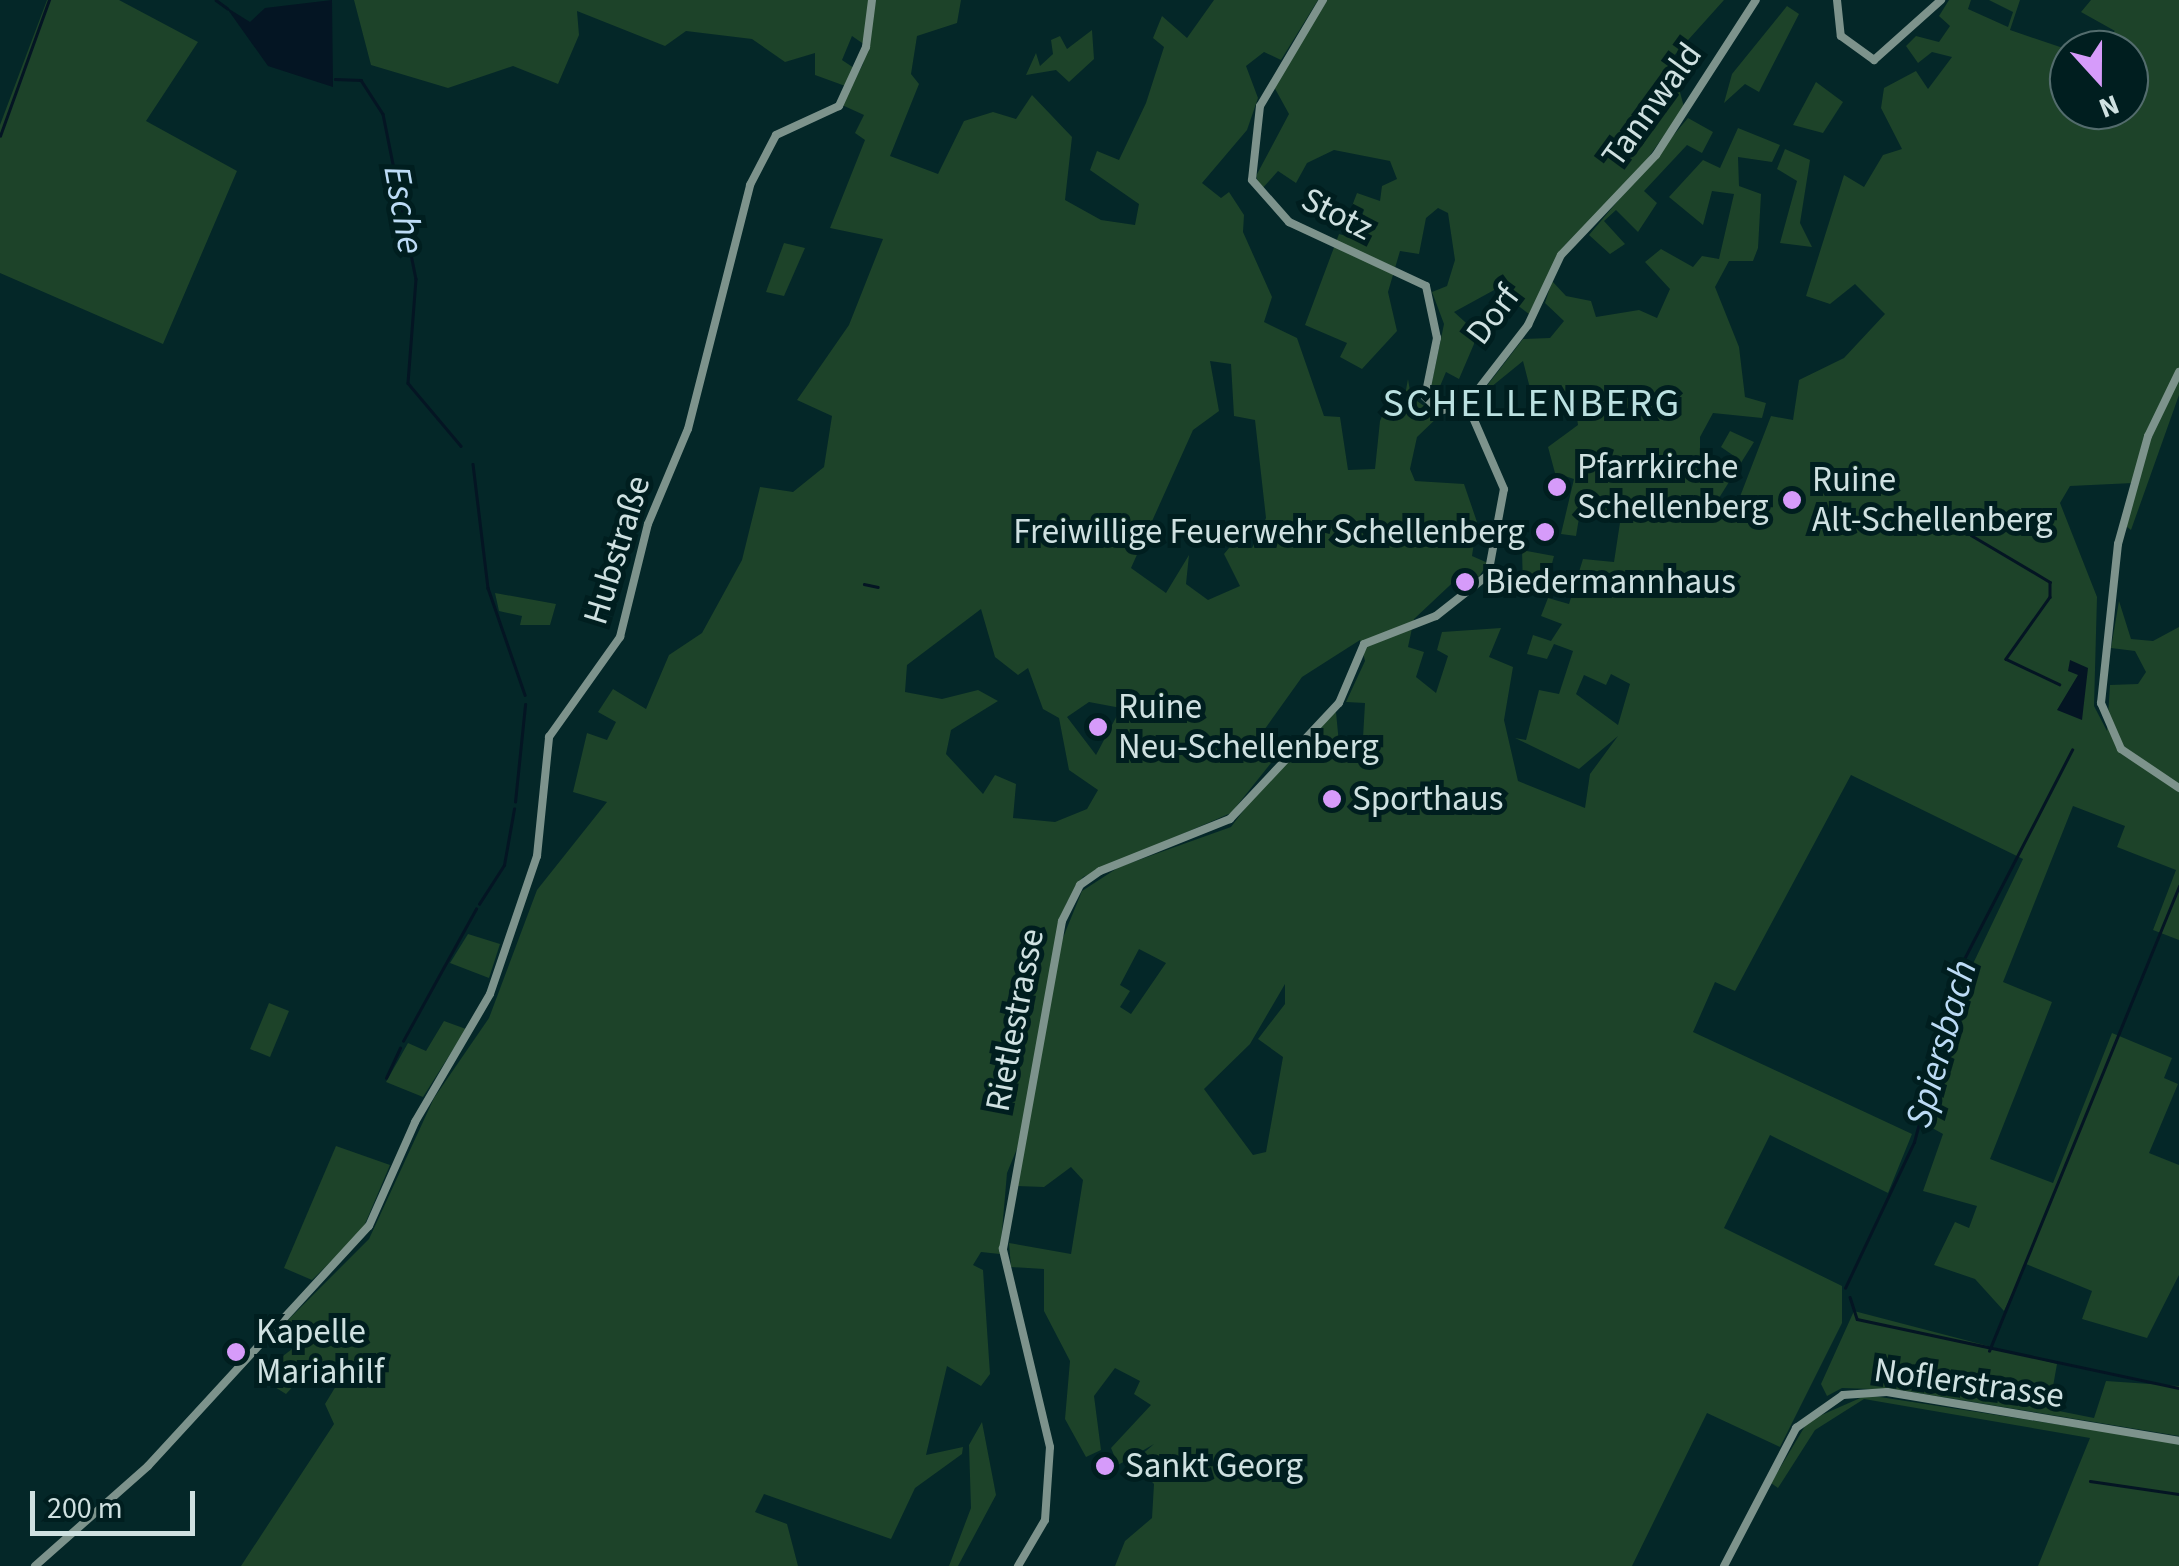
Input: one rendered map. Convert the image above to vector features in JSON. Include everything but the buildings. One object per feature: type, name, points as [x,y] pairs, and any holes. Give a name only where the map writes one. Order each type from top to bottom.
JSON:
[{"type":"street","name":"Hubstraße","points":[[34,1566],[148,1466],[369,1226],[423,1105],[484,1009],[536,856],[549,736],[620,637],[648,524],[688,429],[740,210],[776,136],[839,106],[866,48],[872,0]]},
{"type":"street","name":"Stotz","points":[[1322,0],[1316,18],[1260,106],[1252,180],[1288,222],[1426,286],[1437,338],[1425,397],[1440,411],[1467,404]]},
{"type":"street","name":"Tannwald","points":[[1581,234],[1663,145],[1756,0]]},
{"type":"street","points":[[1837,0],[1841,36],[1874,60],[1941,0]]},
{"type":"street","name":"Dorf","points":[[1467,404],[1581,234]]},
{"type":"street","points":[[2179,372],[2148,436],[2118,544],[2101,703],[2121,750],[2179,788]]},
{"type":"street","name":"Rietlestrasse","points":[[1018,1566],[1042,1527],[1050,1470],[1042,1388],[1006,1286],[1011,1192],[1074,894],[1106,868],[1230,819],[1339,703],[1360,648],[1443,612],[1495,562],[1504,490],[1467,404]]},
{"type":"street","name":"Noflerstrasse","points":[[1724,1566],[1796,1428],[1843,1395],[1887,1392],[2179,1441]]},
{"type":"green space","points":[[47,0],[119,0],[198,42],[146,121],[237,171],[163,344],[0,273],[0,125]]},
{"type":"green space","points":[[354,0],[870,0],[865,45],[852,36],[842,60],[857,70],[848,87],[815,75],[815,53],[785,62],[752,39],[686,31],[665,46],[577,11],[579,35],[558,84],[513,66],[448,88],[371,65]]},
{"type":"green space","points":[[876,0],[961,0],[957,23],[917,36],[911,74],[919,84],[890,156],[938,174],[964,121],[993,112],[1016,119],[1032,95],[1072,137],[1065,200],[1101,220],[1135,225],[1139,204],[1090,170],[1097,151],[1119,160],[1146,103],[1164,47],[1153,38],[1162,16],[1187,38],[1214,0],[1318,0],[1281,60],[1264,52],[1246,66],[1258,98],[1247,130],[1202,183],[1221,198],[1229,192],[1244,215],[1243,232],[1272,297],[1264,322],[1297,338],[1324,416],[1340,417],[1348,470],[1375,469],[1380,421],[1386,407],[1403,406],[1408,379],[1411,397],[1439,416],[1417,437],[1410,469],[1415,481],[1464,484],[1477,522],[1472,556],[1488,563],[1476,581],[1464,572],[1414,619],[1408,647],[1424,652],[1416,677],[1436,693],[1448,656],[1437,650],[1442,632],[1501,628],[1489,657],[1513,667],[1504,720],[1518,781],[1585,808],[1590,774],[1618,736],[1579,769],[1515,738],[1526,740],[1539,690],[1559,694],[1573,651],[1554,644],[1547,659],[1527,654],[1533,635],[1551,641],[1562,624],[1541,616],[1548,598],[1569,604],[1583,559],[1614,562],[1621,516],[1580,512],[1576,536],[1561,534],[1574,479],[1555,473],[1548,447],[1578,425],[1574,397],[1531,392],[1523,361],[1480,396],[1482,417],[1476,400],[1523,339],[1550,338],[1564,321],[1545,303],[1552,281],[1566,296],[1591,301],[1596,317],[1639,310],[1657,318],[1670,289],[1645,262],[1661,249],[1693,267],[1702,256],[1719,259],[1734,194],[1712,191],[1703,225],[1669,197],[1703,160],[1720,168],[1738,128],[1780,145],[1772,162],[1738,157],[1739,186],[1761,194],[1758,248],[1753,261],[1729,261],[1715,287],[1739,347],[1745,397],[1766,403],[1762,418],[1713,413],[1700,437],[1700,453],[1721,477],[1734,456],[1721,447],[1730,431],[1754,442],[1714,506],[1731,520],[1771,416],[1793,420],[1799,380],[1844,358],[1885,314],[1855,284],[1830,304],[1806,296],[1844,175],[1864,187],[1883,155],[1902,149],[1881,108],[1884,88],[1916,71],[1928,89],[1952,57],[1932,52],[1918,63],[1906,46],[1916,36],[1939,42],[1950,26],[1939,16],[1949,0],[1971,0],[1968,9],[2008,27],[2013,12],[1989,0],[2020,0],[2010,30],[2049,43],[2049,130],[2149,130],[2149,30],[2113,30],[2081,12],[2091,0],[2179,0],[2179,395],[2131,530],[2123,524],[2133,483],[2070,486],[2060,503],[2097,597],[2094,706],[2107,731],[2110,685],[2138,684],[2146,672],[2135,651],[2111,648],[2119,601],[2131,639],[2153,641],[2179,627],[2179,940],[2153,930],[2176,870],[2117,847],[2125,826],[2073,806],[2003,982],[2052,1002],[1990,1159],[2053,1183],[2112,1033],[2172,1058],[2164,1078],[2178,1084],[2149,1153],[2179,1165],[2179,1275],[2147,1338],[2082,1319],[2092,1291],[2026,1264],[2004,1311],[1975,1279],[1934,1265],[1955,1222],[1969,1228],[1977,1206],[1923,1191],[1943,1134],[1925,1124],[1960,991],[2023,859],[1851,775],[1735,991],[1715,982],[1693,1032],[1912,1134],[1888,1193],[1770,1135],[1724,1228],[1842,1286],[1842,1323],[1780,1447],[1707,1413],[1632,1566],[1115,1566],[1125,1541],[1152,1518],[1154,1484],[1133,1462],[1154,1444],[1118,1465],[1111,1448],[1151,1405],[1134,1394],[1140,1381],[1115,1368],[1094,1396],[1101,1450],[1086,1457],[1065,1419],[1070,1361],[1044,1311],[1044,1269],[1011,1267],[1009,1243],[1071,1254],[1083,1180],[1071,1167],[1044,1187],[1017,1186],[1028,1122],[1007,1173],[1000,1254],[981,1252],[973,1265],[983,1270],[990,1374],[981,1386],[947,1366],[926,1455],[963,1447],[962,1454],[915,1488],[891,1539],[764,1494],[755,1512],[787,1524],[798,1566],[241,1566],[334,1424],[325,1404],[339,1381],[313,1365],[286,1394],[257,1376],[296,1346],[286,1322],[369,1239],[434,1098],[489,1018],[537,890],[607,802],[573,792],[587,733],[607,740],[616,722],[598,712],[613,689],[646,709],[669,655],[702,633],[742,560],[760,487],[793,492],[824,467],[832,416],[797,400],[849,325],[883,239],[830,228],[865,140],[855,133],[864,115],[842,105],[863,64]],"holes":[[[1210,361],[1231,364],[1234,416],[1255,420],[1266,518],[1252,548],[1234,542],[1224,554],[1240,586],[1208,600],[1186,584],[1189,555],[1166,593],[1131,568],[1193,430],[1219,411]],[[981,609],[995,657],[1018,675],[1028,668],[1043,709],[1059,718],[1069,770],[1098,790],[1087,809],[1055,822],[1013,818],[1016,784],[995,775],[983,794],[946,754],[951,730],[998,701],[978,690],[942,699],[905,692],[907,665]],[[1360,640],[1365,661],[1346,702],[1365,703],[1362,755],[1340,754],[1336,712],[1285,755],[1231,827],[1119,867],[1082,891],[1060,945],[1066,904],[1083,877],[1231,813],[1279,753],[1262,733],[1302,677]],[[1611,674],[1630,684],[1618,725],[1576,694],[1584,675],[1606,685]],[[1089,702],[1121,708],[1096,755],[1067,717]],[[1139,949],[1166,963],[1131,1014],[1120,1007],[1130,991],[1120,985]],[[1285,984],[1285,1004],[1258,1039],[1283,1057],[1266,1152],[1253,1155],[1204,1089],[1250,1044]]]},
{"type":"green space","points":[[1324,0],[1724,0],[1671,59],[1684,107],[1641,168],[1564,246],[1529,314],[1496,289],[1454,312],[1475,331],[1474,344],[1459,379],[1446,372],[1435,398],[1461,404],[1445,408],[1429,396],[1444,324],[1432,292],[1447,286],[1455,260],[1448,213],[1438,208],[1426,218],[1419,254],[1400,251],[1388,292],[1397,331],[1362,369],[1340,357],[1347,343],[1305,325],[1339,234],[1354,238],[1364,210],[1352,206],[1357,193],[1380,201],[1382,186],[1397,179],[1390,161],[1334,150],[1307,163],[1296,183],[1278,171],[1261,190],[1256,176],[1289,114],[1273,85]]},
{"type":"green space","points":[[1787,6],[1799,14],[1759,92],[1745,84],[1724,103],[1732,74]]},
{"type":"green space","points":[[1092,30],[1094,59],[1069,82],[1056,70],[1026,75],[1036,53],[1040,66],[1053,54],[1051,40],[1060,36],[1067,49]]},
{"type":"green space","points":[[1816,82],[1843,102],[1823,133],[1793,125]]},
{"type":"green space","points":[[1688,118],[1713,132],[1702,153],[1687,145],[1644,191],[1657,203],[1638,232],[1616,210],[1604,221],[1625,244],[1610,254],[1589,235]]},
{"type":"green space","points":[[1785,149],[1810,160],[1800,223],[1812,247],[1780,243],[1797,181],[1777,169]]},
{"type":"green space","points":[[784,243],[805,248],[784,296],[766,292]]},
{"type":"green space","points":[[1522,550],[1554,556],[1543,597],[1523,589]]},
{"type":"green space","points":[[495,593],[556,604],[550,625],[520,625],[522,616],[499,611]]},
{"type":"green space","points":[[468,934],[500,944],[489,978],[450,963]]},
{"type":"green space","points":[[269,1003],[289,1011],[270,1057],[250,1049]]},
{"type":"green space","points":[[444,1021],[466,1029],[423,1097],[386,1082],[408,1043],[426,1051]]},
{"type":"green space","points":[[336,1146],[390,1165],[362,1231],[312,1280],[284,1268]]},
{"type":"green space","points":[[1854,1311],[2057,1364],[2049,1409],[2094,1418],[2106,1381],[2179,1386],[2179,1436],[1900,1390],[1842,1388],[1827,1396],[1821,1384]]},
{"type":"green space","points":[[1867,1395],[2179,1443],[2179,1566],[2038,1566],[2090,1438],[1864,1399],[1815,1430],[1778,1488],[1771,1483],[1808,1421]]},
{"type":"green space","points":[[982,1422],[996,1495],[958,1566],[949,1566],[971,1508],[969,1445]]},
{"type":"water","points":[[332,0],[333,87],[268,66],[226,7],[250,22],[265,8]]},
{"type":"water","points":[[2070,660],[2088,668],[2082,720],[2057,710],[2078,675],[2068,671]]},
{"type":"waterway","points":[[0,136],[49,0]]},
{"type":"waterway","points":[[216,0],[227,8]]},
{"type":"waterway","name":"Esche","points":[[335,79],[361,80],[383,114],[416,279],[408,383],[461,446]]},
{"type":"waterway","name":"Esche","points":[[473,464],[488,588],[525,695]]},
{"type":"waterway","points":[[1971,535],[2050,582],[2050,597],[2006,659],[2059,684]]},
{"type":"waterway","points":[[864,584],[878,587]]},
{"type":"waterway","name":"Esche","points":[[515,802],[525,705]]},
{"type":"waterway","name":"Spiersbach","points":[[1845,1288],[1914,1142],[1962,963],[2072,750]]},
{"type":"waterway","name":"Esche","points":[[479,904],[504,865],[514,809]]},
{"type":"waterway","points":[[1989,1351],[2179,886]]},
{"type":"waterway","name":"Esche","points":[[403,1041],[476,909]]},
{"type":"waterway","name":"Esche","points":[[386,1078],[400,1048]]},
{"type":"waterway","name":"Spiersbach","points":[[1850,1297],[1857,1319],[2179,1388]]},
{"type":"waterway","points":[[2090,1481],[2179,1494]]},
{"type":"place","name":"Pfarrkirche Schellenberg","points":[[1557,487]]},
{"type":"place","name":"Ruine Alt-Schellenberg","points":[[1792,500]]},
{"type":"place","name":"Freiwillige Feuerwehr Schellenberg","points":[[1545,532]]},
{"type":"place","name":"Biedermannhaus","points":[[1465,582]]},
{"type":"place","name":"Ruine Neu-Schellenberg","points":[[1098,727]]},
{"type":"place","name":"Sporthaus","points":[[1332,799]]},
{"type":"place","name":"Kapelle Mariahilf","points":[[236,1352]]},
{"type":"place","name":"Sankt Georg","points":[[1105,1466]]},
{"type":"district","name":"SCHELLENBERG","points":[[1532,404]]}]
